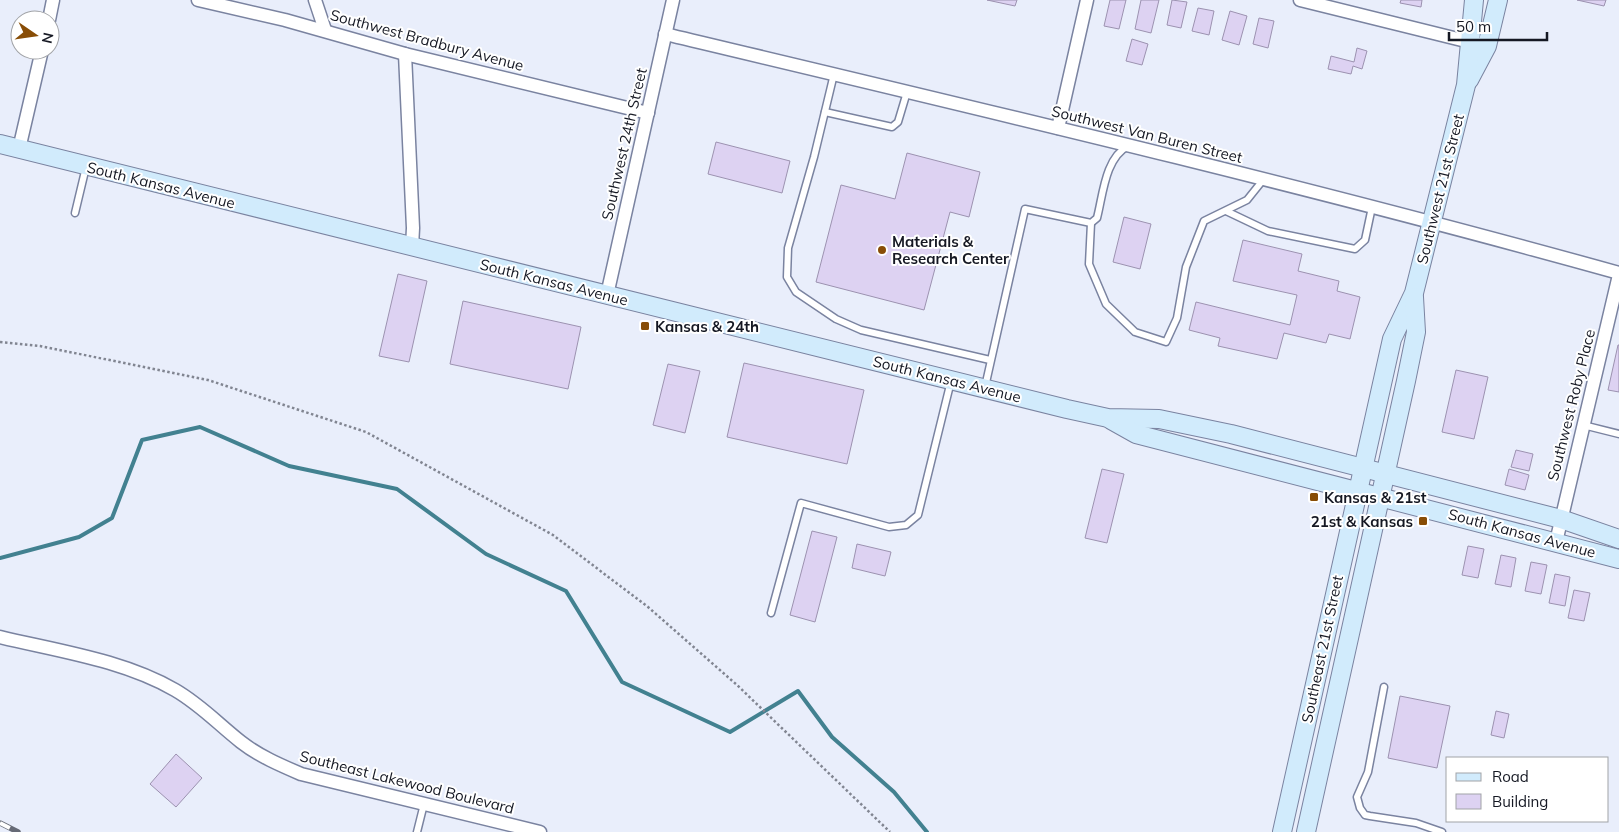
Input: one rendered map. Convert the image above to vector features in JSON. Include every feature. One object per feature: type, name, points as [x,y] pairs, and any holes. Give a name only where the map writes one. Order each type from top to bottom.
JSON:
[{"type":"main road","name":"Southwest 21st Street","points":[[1363,466],[1392,339],[1414,293],[1466,85],[1474,0]]},
{"type":"main road","name":"Southwest 21st Street","points":[[1466,85],[1488,46],[1498,0]]},
{"type":"main road","name":"South Kansas Avenue","points":[[0,144],[1108,418],[1159,419],[1231,434],[1363,466],[1561,519],[1619,539]]},
{"type":"main road","name":"Southwest 21st Street","points":[[1386,472],[1416,332],[1414,293]]},
{"type":"main road","name":"South Kansas Avenue","points":[[1108,418],[1136,434],[1619,559]]},
{"type":"main road","name":"Southeast 21st Street","points":[[1282,832],[1363,466]]},
{"type":"main road","name":"Southeast 21st Street","points":[[1306,832],[1386,472]]},
{"type":"street","name":"Southwest Bradbury Avenue","points":[[198,0],[325,30],[405,54],[648,113]]},
{"type":"street","points":[[315,0],[325,30]]},
{"type":"street","name":"Southwest 24th Street","points":[[607,295],[673,0]]},
{"type":"street","points":[[1058,128],[1087,0]]},
{"type":"street","points":[[1300,0],[1488,46]]},
{"type":"street","name":"Southwest Van Buren Street","points":[[665,34],[1058,128],[1432,222],[1619,274]]},
{"type":"street","points":[[405,54],[413,228],[412,247]]},
{"type":"street","points":[[19,150],[40,60]]},
{"type":"street","name":"Southwest Roby Place","points":[[1556,542],[1619,274]]},
{"type":"street","name":"Southeast Lakewood Boulevard","points":[[0,637],[117,666],[158,681],[202,707],[254,752],[302,774],[424,804],[497,827],[540,832]]},
{"type":"lane","points":[[834,74],[788,248],[787,277],[796,292],[836,319],[861,330],[990,360]]},
{"type":"lane","points":[[825,112],[892,127],[898,122],[907,92]]},
{"type":"lane","points":[[1129,146],[1113,158],[1097,218],[1091,223],[1089,264],[1106,304],[1135,332],[1166,342],[1177,318],[1186,267],[1204,221],[1247,200],[1263,180]]},
{"type":"lane","points":[[75,213],[87,166]]},
{"type":"lane","points":[[1226,211],[1268,231],[1355,250],[1365,240],[1372,207]]},
{"type":"lane","points":[[984,388],[1024,209],[1091,223]]},
{"type":"lane","points":[[771,613],[801,503],[889,528],[906,525],[918,515],[951,380]]},
{"type":"lane","points":[[1582,425],[1619,434]]},
{"type":"lane","points":[[1384,687],[1368,772],[1357,797],[1365,814],[1416,823],[1442,832]]},
{"type":"lane","points":[[417,832],[424,804]]},
{"type":"path","points":[[0,342],[40,346],[208,380],[366,432],[553,535],[648,607],[757,705],[890,832]]},
{"type":"building","points":[[987,0],[1017,0],[1015,6]]},
{"type":"building","points":[[1110,0],[1126,0],[1119,29],[1104,26]]},
{"type":"building","points":[[1141,0],[1159,0],[1151,33],[1135,29]]},
{"type":"building","points":[[1172,0],[1187,2],[1181,28],[1167,25]]},
{"type":"building","points":[[1401,0],[1422,0],[1421,7],[1400,3]]},
{"type":"building","points":[[1577,0],[1606,0],[1604,6]]},
{"type":"building","points":[[1198,8],[1214,11],[1209,35],[1192,31]]},
{"type":"building","points":[[1230,11],[1247,16],[1239,45],[1222,40]]},
{"type":"building","points":[[1259,18],[1274,21],[1268,48],[1253,44]]},
{"type":"building","points":[[1132,39],[1148,44],[1142,65],[1126,61]]},
{"type":"building","points":[[1357,48],[1367,51],[1362,69],[1353,66],[1351,74],[1328,69],[1331,56],[1354,62]]},
{"type":"building","points":[[716,142],[790,161],[782,193],[708,174]]},
{"type":"building","name":"Materials & Research Center","points":[[907,153],[980,172],[969,217],[950,212],[924,310],[816,282],[841,185],[895,199]]},
{"type":"building","points":[[1124,217],[1151,224],[1140,269],[1113,262]]},
{"type":"building","points":[[1243,240],[1302,254],[1298,271],[1339,281],[1337,291],[1360,297],[1350,339],[1329,334],[1326,343],[1284,333],[1277,359],[1218,346],[1220,338],[1189,330],[1196,302],[1290,325],[1297,295],[1233,281]]},
{"type":"building","points":[[398,274],[427,281],[409,362],[379,356]]},
{"type":"building","points":[[463,301],[581,327],[568,389],[450,364]]},
{"type":"building","points":[[1619,345],[1619,392],[1608,390]]},
{"type":"building","points":[[744,363],[864,390],[847,464],[727,437]]},
{"type":"building","points":[[668,364],[700,371],[685,433],[653,425]]},
{"type":"building","points":[[1456,370],[1488,377],[1474,439],[1442,432]]},
{"type":"building","points":[[1516,450],[1533,454],[1529,471],[1511,467]]},
{"type":"building","points":[[1102,469],[1124,474],[1107,543],[1085,538]]},
{"type":"building","points":[[1509,469],[1529,475],[1525,490],[1505,485]]},
{"type":"building","points":[[812,531],[837,537],[815,622],[790,615]]},
{"type":"building","points":[[857,544],[891,552],[885,576],[852,568]]},
{"type":"building","points":[[1468,546],[1484,549],[1478,578],[1462,575]]},
{"type":"building","points":[[1501,555],[1516,558],[1511,587],[1495,584]]},
{"type":"building","points":[[1531,562],[1547,565],[1541,594],[1525,591]]},
{"type":"building","points":[[1555,574],[1570,577],[1565,606],[1549,603]]},
{"type":"building","points":[[1574,590],[1590,593],[1584,621],[1568,618]]},
{"type":"building","points":[[1400,696],[1450,706],[1437,768],[1388,758]]},
{"type":"building","points":[[1496,711],[1509,714],[1504,738],[1491,735]]},
{"type":"building","points":[[176,754],[202,778],[176,807],[150,784]]},
{"type":"waterway","points":[[0,558],[79,537],[112,518],[142,440],[200,427],[289,466],[397,489],[486,554],[566,591],[622,682],[730,732],[798,691],[832,737],[894,792],[927,832]]},
{"type":"railway","points":[[0,823],[18,832]]},
{"type":"place","name":"Materials & Research Center","points":[[882,250]]},
{"type":"place","name":"Kansas & 24th","points":[[645,326]]},
{"type":"place","name":"Kansas & 21st","points":[[1314,497]]},
{"type":"place","name":"21st & Kansas","points":[[1423,521]]}]
